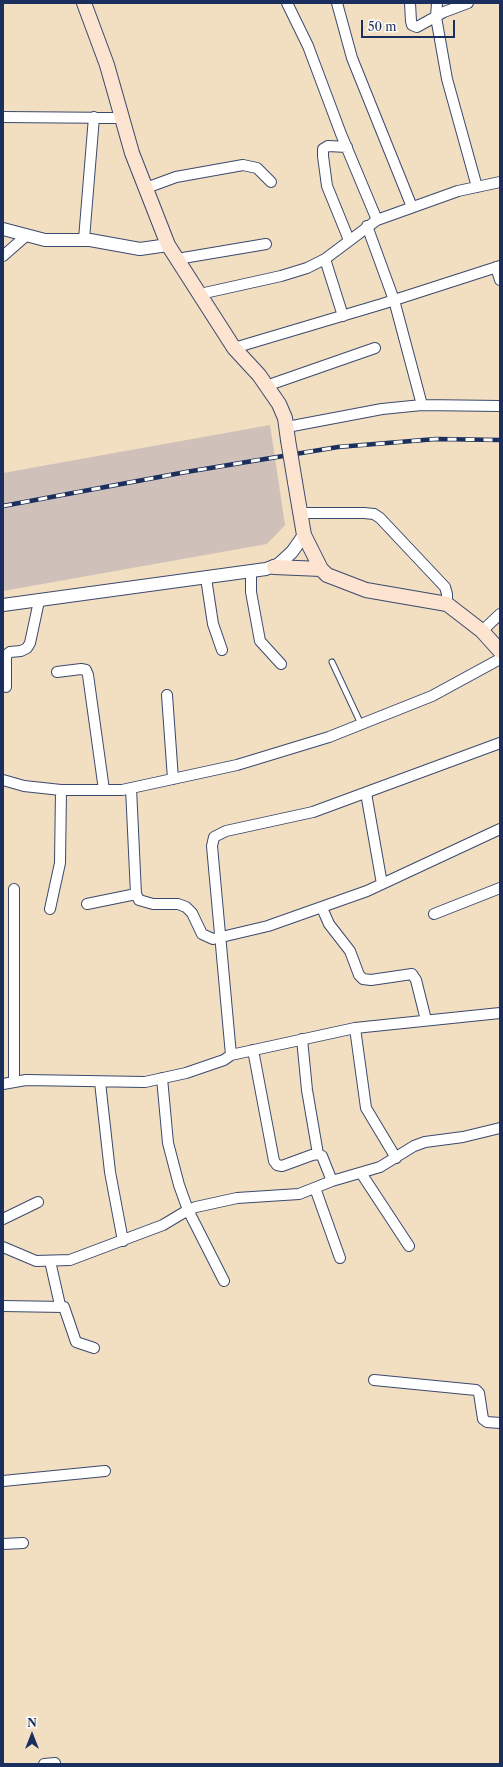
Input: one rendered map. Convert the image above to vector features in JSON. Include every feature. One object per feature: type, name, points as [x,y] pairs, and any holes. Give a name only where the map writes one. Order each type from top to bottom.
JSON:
[{"type":"main road","points":[[84,3],[107,65],[132,153],[168,245],[234,348],[266,386],[279,404],[285,418],[304,535],[321,569],[333,578],[366,590],[447,604],[482,631],[500,651]]},
{"type":"main road","points":[[274,567],[321,569]]},
{"type":"street","points":[[287,3],[308,46],[377,220]]},
{"type":"street","points":[[337,3],[352,58],[412,207]]},
{"type":"street","points":[[410,3],[412,25],[417,27],[468,3]]},
{"type":"street","points":[[436,3],[436,17],[447,79],[477,187]]},
{"type":"street","points":[[3,118],[122,118]]},
{"type":"street","points":[[84,239],[94,118]]},
{"type":"street","points":[[347,147],[328,146],[323,149],[323,156],[327,186],[349,240]]},
{"type":"street","points":[[146,188],[176,177],[243,165],[257,168],[272,182]]},
{"type":"street","points":[[200,294],[281,276],[307,268],[325,259],[367,226],[377,220],[458,191],[500,182]]},
{"type":"street","points":[[367,226],[394,300],[422,405]]},
{"type":"street","points":[[3,228],[45,240],[84,239],[140,249],[168,245]]},
{"type":"street","points":[[3,256],[27,235]]},
{"type":"street","points":[[177,259],[266,244]]},
{"type":"street","points":[[325,259],[342,316]]},
{"type":"street","points":[[234,348],[394,300],[498,266],[500,280]]},
{"type":"street","points":[[266,386],[375,348]]},
{"type":"street","points":[[287,434],[372,410],[422,405],[500,406]]},
{"type":"street","points":[[300,513],[374,514],[380,518],[444,587],[447,594],[447,604]]},
{"type":"street","points":[[3,605],[251,572],[274,567],[292,552],[304,535]]},
{"type":"street","points":[[251,572],[251,592],[260,641],[281,664]]},
{"type":"street","points":[[206,578],[213,624],[222,650]]},
{"type":"street","points":[[6,687],[6,655],[10,652],[21,651],[27,648],[30,643],[39,601]]},
{"type":"street","points":[[482,631],[500,614]]},
{"type":"street","points":[[3,780],[24,786],[61,790],[104,790],[131,788],[237,765],[329,737],[432,696],[500,659]]},
{"type":"street","points":[[56,672],[81,669],[86,670],[88,675],[104,790]]},
{"type":"street","points":[[167,695],[173,779]]},
{"type":"street","points":[[231,1055],[212,846],[214,837],[226,831],[313,812],[500,742]]},
{"type":"street","points":[[131,788],[136,894],[139,900],[144,902],[178,904],[186,907],[192,912],[202,934],[213,939],[268,926],[367,891],[500,829]]},
{"type":"street","points":[[50,909],[60,863],[61,790]]},
{"type":"street","points":[[366,793],[382,884]]},
{"type":"street","points":[[434,914],[500,888]]},
{"type":"street","points":[[14,889],[14,1081]]},
{"type":"street","points":[[87,904],[136,894]]},
{"type":"street","points":[[322,908],[329,924],[350,951],[359,975],[363,979],[371,980],[412,974],[416,980],[426,1020]]},
{"type":"street","points":[[3,1084],[14,1081],[130,1083],[186,1073],[224,1060],[231,1055],[355,1028],[500,1013]]},
{"type":"street","points":[[355,1028],[366,1108],[396,1158]]},
{"type":"street","points":[[302,1039],[307,1090],[318,1154],[322,1156],[332,1181]]},
{"type":"street","points":[[252,1050],[274,1162],[277,1165],[282,1166],[318,1154]]},
{"type":"street","points":[[162,1078],[168,1143],[188,1210],[224,1281]]},
{"type":"street","points":[[100,1082],[110,1172],[123,1241]]},
{"type":"street","points":[[3,1247],[29,1259],[50,1261],[78,1258],[163,1225],[188,1210],[237,1198],[291,1196],[332,1181],[380,1168],[414,1146],[425,1142],[463,1137],[500,1128]]},
{"type":"street","points":[[361,1173],[409,1246]]},
{"type":"street","points":[[315,1188],[340,1258]]},
{"type":"street","points":[[3,1219],[38,1202]]},
{"type":"street","points":[[50,1261],[60,1305],[66,1310],[76,1342],[94,1348]]},
{"type":"street","points":[[3,1306],[60,1305]]},
{"type":"street","points":[[374,1380],[476,1390],[479,1393],[483,1419],[487,1422],[500,1423]]},
{"type":"street","points":[[3,1481],[105,1471]]},
{"type":"street","points":[[3,1544],[23,1543]]},
{"type":"street","points":[[44,1764],[55,1763]]},
{"type":"lane","points":[[332,662],[361,724]]},
{"type":"shaded area","points":[[270,425],[285,525],[267,544],[3,591],[3,473]]},
{"type":"railway","points":[[3,506],[186,472],[338,447],[436,439],[500,440]]}]
